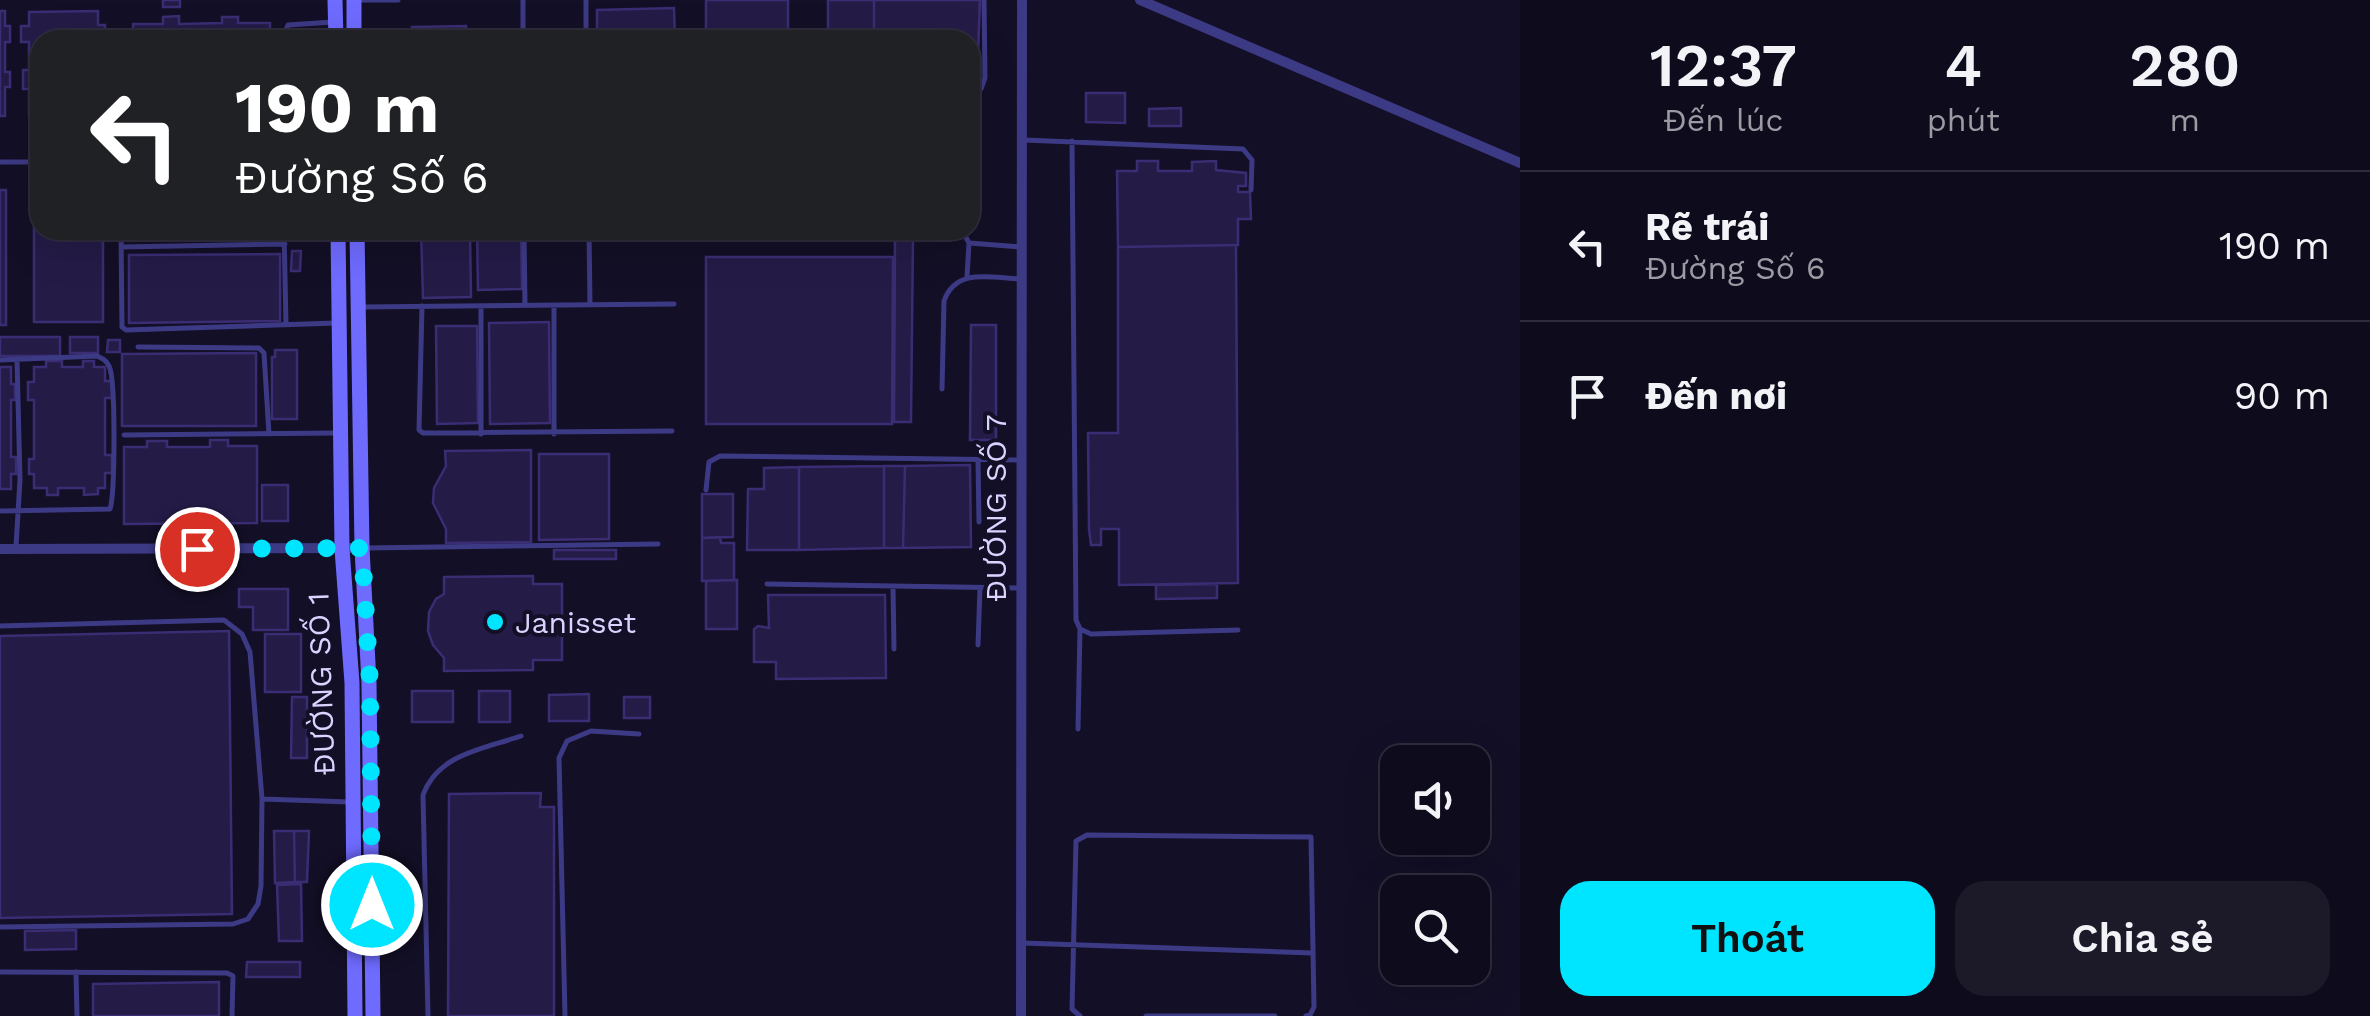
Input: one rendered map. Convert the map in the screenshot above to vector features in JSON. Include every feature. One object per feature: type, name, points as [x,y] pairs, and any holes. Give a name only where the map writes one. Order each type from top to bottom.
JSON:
[{"type":"street","points":[[335,0],[336,30]]},
{"type":"street","points":[[354,0],[354,30]]},
{"type":"street","name":"ĐƯỜNG SỐ 7","points":[[1021,1016],[1022,0]]},
{"type":"street","points":[[1144,1],[1520,163]]},
{"type":"street","name":"ĐƯỜNG SỐ 1","points":[[338,240],[342,548],[352,684],[355,1016]]},
{"type":"street","name":"ĐƯỜNG SỐ 1","points":[[357,240],[362,548],[370,683],[373,1016]]},
{"type":"street","points":[[0,549],[362,548]]},
{"type":"lane","points":[[354,0],[398,0]]},
{"type":"lane","points":[[522,0],[523,30]]},
{"type":"lane","points":[[586,0],[586,30]]},
{"type":"lane","points":[[980,89],[984,78],[984,0]]},
{"type":"lane","points":[[284,30],[288,25],[336,22]]},
{"type":"lane","points":[[1021,140],[1242,149],[1252,160],[1251,190]]},
{"type":"lane","points":[[1072,142],[1076,620],[1080,629],[1078,729]]},
{"type":"lane","points":[[0,162],[30,162]]},
{"type":"lane","points":[[121,240],[122,327],[126,330],[339,323]]},
{"type":"lane","points":[[284,240],[286,325]]},
{"type":"lane","points":[[524,240],[525,305]]},
{"type":"lane","points":[[589,240],[590,304]]},
{"type":"lane","points":[[967,240],[967,277]]},
{"type":"lane","points":[[969,243],[1021,246]]},
{"type":"lane","points":[[121,247],[284,244]]},
{"type":"lane","points":[[942,388],[944,301],[955,281],[967,277],[1021,279]]},
{"type":"lane","points":[[358,307],[674,304]]},
{"type":"lane","points":[[554,305],[554,434]]},
{"type":"lane","points":[[422,306],[419,430],[428,434],[672,431]]},
{"type":"lane","points":[[481,434],[482,306]]},
{"type":"lane","points":[[138,347],[259,348],[264,352],[268,434]]},
{"type":"lane","points":[[0,360],[97,356],[107,362],[113,378],[110,509],[0,511]]},
{"type":"lane","points":[[16,549],[18,360]]},
{"type":"lane","points":[[124,434],[340,433]]},
{"type":"lane","points":[[706,490],[709,462],[720,456],[1020,460]]},
{"type":"lane","points":[[978,460],[979,522]]},
{"type":"lane","points":[[362,548],[658,544]]},
{"type":"lane","points":[[767,584],[1020,588]]},
{"type":"lane","points":[[893,586],[894,649]]},
{"type":"lane","points":[[978,644],[980,587]]},
{"type":"lane","points":[[0,626],[224,620],[242,634],[250,652],[262,800],[261,886],[258,904],[248,919],[232,924],[0,926]]},
{"type":"lane","points":[[1080,629],[1091,634],[1238,630]]},
{"type":"lane","points":[[565,1016],[558,758],[568,741],[591,732],[639,734]]},
{"type":"lane","points":[[428,1016],[422,795],[429,778],[446,762],[521,736]]},
{"type":"lane","points":[[262,800],[353,802]]},
{"type":"lane","points":[[1080,1016],[1072,1009],[1076,841],[1081,836],[1306,836],[1314,843],[1314,1007],[1306,1016]]},
{"type":"lane","points":[[1020,942],[1312,953]]},
{"type":"lane","points":[[0,972],[227,973],[234,983],[232,1016]]},
{"type":"lane","points":[[76,972],[78,1016]]},
{"type":"lane","points":[[1146,1016],[1276,1016]]},
{"type":"building","points":[[163,0],[180,0],[180,7],[163,7]]},
{"type":"building","points":[[706,0],[788,0],[788,30],[706,30]]},
{"type":"building","points":[[828,0],[874,0],[874,30],[828,30]]},
{"type":"building","points":[[874,0],[980,0],[979,30],[874,30]]},
{"type":"building","points":[[674,8],[675,30],[597,30],[597,10]]},
{"type":"building","points":[[0,11],[5,11],[5,26],[10,26],[10,42],[5,42],[5,72],[10,72],[10,87],[5,87],[5,116],[0,116]]},
{"type":"building","points":[[98,11],[98,25],[105,25],[105,30],[30,30],[29,116],[29,89],[23,89],[23,70],[29,70],[29,42],[21,42],[21,26],[29,26],[29,12]]},
{"type":"building","points":[[179,16],[179,24],[222,23],[222,17],[238,17],[238,23],[270,23],[270,30],[133,30],[133,24],[163,24],[163,17]]},
{"type":"building","points":[[466,26],[466,30],[412,30]]},
{"type":"building","points":[[1086,93],[1125,93],[1125,123],[1086,122]]},
{"type":"building","points":[[1181,108],[1181,126],[1149,126],[1149,109]]},
{"type":"building","points":[[1137,161],[1158,161],[1158,171],[1192,171],[1192,162],[1216,161],[1216,170],[1246,173],[1246,186],[1238,186],[1238,192],[1250,192],[1251,219],[1238,219],[1238,245],[1118,247],[1117,171],[1137,171]]},
{"type":"building","points":[[0,190],[6,190],[6,325],[0,325]]},
{"type":"building","points":[[34,240],[103,240],[103,322],[34,322]]},
{"type":"building","points":[[421,240],[470,240],[471,297],[423,298]]},
{"type":"building","points":[[477,240],[521,240],[522,289],[478,290]]},
{"type":"building","points":[[895,240],[913,240],[911,422],[894,422]]},
{"type":"building","points":[[1236,245],[1238,583],[1119,585],[1119,529],[1101,529],[1101,545],[1091,545],[1088,433],[1118,433],[1118,247]]},
{"type":"building","points":[[292,251],[301,251],[300,271],[291,271]]},
{"type":"building","points":[[280,254],[280,321],[129,323],[129,255]]},
{"type":"building","points":[[706,257],[893,257],[892,424],[706,424]]},
{"type":"building","points":[[549,322],[550,423],[490,424],[489,323]]},
{"type":"building","points":[[971,325],[996,325],[996,440],[970,440]]},
{"type":"building","points":[[436,326],[477,326],[478,423],[437,424]]},
{"type":"building","points":[[0,337],[60,337],[60,356],[0,356]]},
{"type":"building","points":[[70,337],[98,337],[98,353],[70,353]]},
{"type":"building","points":[[108,340],[120,340],[120,352],[107,352]]},
{"type":"building","points":[[275,350],[297,350],[297,419],[272,419]]},
{"type":"building","points":[[256,353],[256,426],[122,426],[122,354]]},
{"type":"building","points":[[46,361],[62,361],[62,367],[83,367],[83,361],[94,361],[94,367],[105,367],[105,381],[112,381],[112,398],[105,398],[105,455],[112,455],[112,473],[105,473],[105,488],[98,488],[98,494],[84,495],[84,488],[58,488],[58,495],[47,495],[47,488],[34,488],[29,459],[34,459],[34,400],[28,400],[28,382],[34,382],[34,367],[46,367]]},
{"type":"building","points":[[0,367],[11,367],[11,384],[15,384],[15,400],[11,400],[11,457],[16,457],[16,474],[11,474],[11,489],[0,489]]},
{"type":"building","points":[[210,440],[228,440],[228,446],[257,446],[257,523],[124,524],[124,447],[147,447],[147,441],[167,441],[167,447],[210,447]]},
{"type":"building","points":[[531,450],[531,542],[446,543],[446,529],[433,503],[434,488],[446,466],[445,451]]},
{"type":"building","points":[[539,454],[609,454],[609,539],[539,540]]},
{"type":"building","points":[[970,465],[971,547],[903,548],[905,466]]},
{"type":"building","points":[[884,466],[884,548],[799,550],[799,467]]},
{"type":"building","points":[[884,466],[905,466],[903,548],[884,548]]},
{"type":"building","points":[[799,467],[799,550],[747,550],[748,489],[764,489],[764,468]]},
{"type":"building","points":[[262,485],[288,485],[288,521],[262,521]]},
{"type":"building","points":[[702,494],[733,494],[733,537],[702,538]]},
{"type":"building","points":[[720,537],[721,543],[734,543],[734,580],[702,581],[702,538]]},
{"type":"building","points":[[554,550],[616,550],[616,559],[554,559]]},
{"type":"building","name":"Janisset","points":[[533,576],[533,584],[562,584],[562,660],[533,660],[533,670],[444,671],[444,658],[428,631],[429,612],[444,594],[444,577]]},
{"type":"building","points":[[737,580],[737,629],[706,629],[706,581]]},
{"type":"building","points":[[1217,584],[1217,598],[1156,599],[1156,585]]},
{"type":"building","points":[[239,589],[288,589],[288,630],[253,630],[253,607],[239,607]]},
{"type":"building","points":[[768,595],[885,595],[886,678],[776,679],[776,662],[754,662],[754,629],[769,628]]},
{"type":"building","points":[[229,631],[232,914],[0,918],[0,636]]},
{"type":"building","points":[[265,634],[301,634],[301,692],[265,692]]},
{"type":"building","points":[[412,691],[453,691],[453,722],[412,722]]},
{"type":"building","points":[[479,691],[510,691],[510,722],[479,722]]},
{"type":"building","points":[[589,694],[589,721],[549,721],[549,695]]},
{"type":"building","points":[[292,697],[307,697],[307,758],[291,758]]},
{"type":"building","points":[[624,697],[650,697],[650,718],[624,718]]},
{"type":"building","points":[[541,793],[540,807],[554,807],[554,1016],[448,1016],[449,794]]},
{"type":"building","points":[[274,831],[294,831],[295,882],[275,883]]},
{"type":"building","points":[[294,831],[309,831],[307,882],[295,882]]},
{"type":"building","points":[[301,884],[302,941],[279,941],[277,885]]},
{"type":"building","points":[[76,930],[76,949],[25,950],[25,931]]},
{"type":"building","points":[[247,962],[300,962],[300,977],[246,977]]},
{"type":"building","points":[[219,982],[219,1016],[93,1016],[93,984]]},
{"type":"place","name":"Janisset","points":[[495,622]]},
{"type":"route","points":[[197,549],[362,548],[370,683],[372,905]]}]
